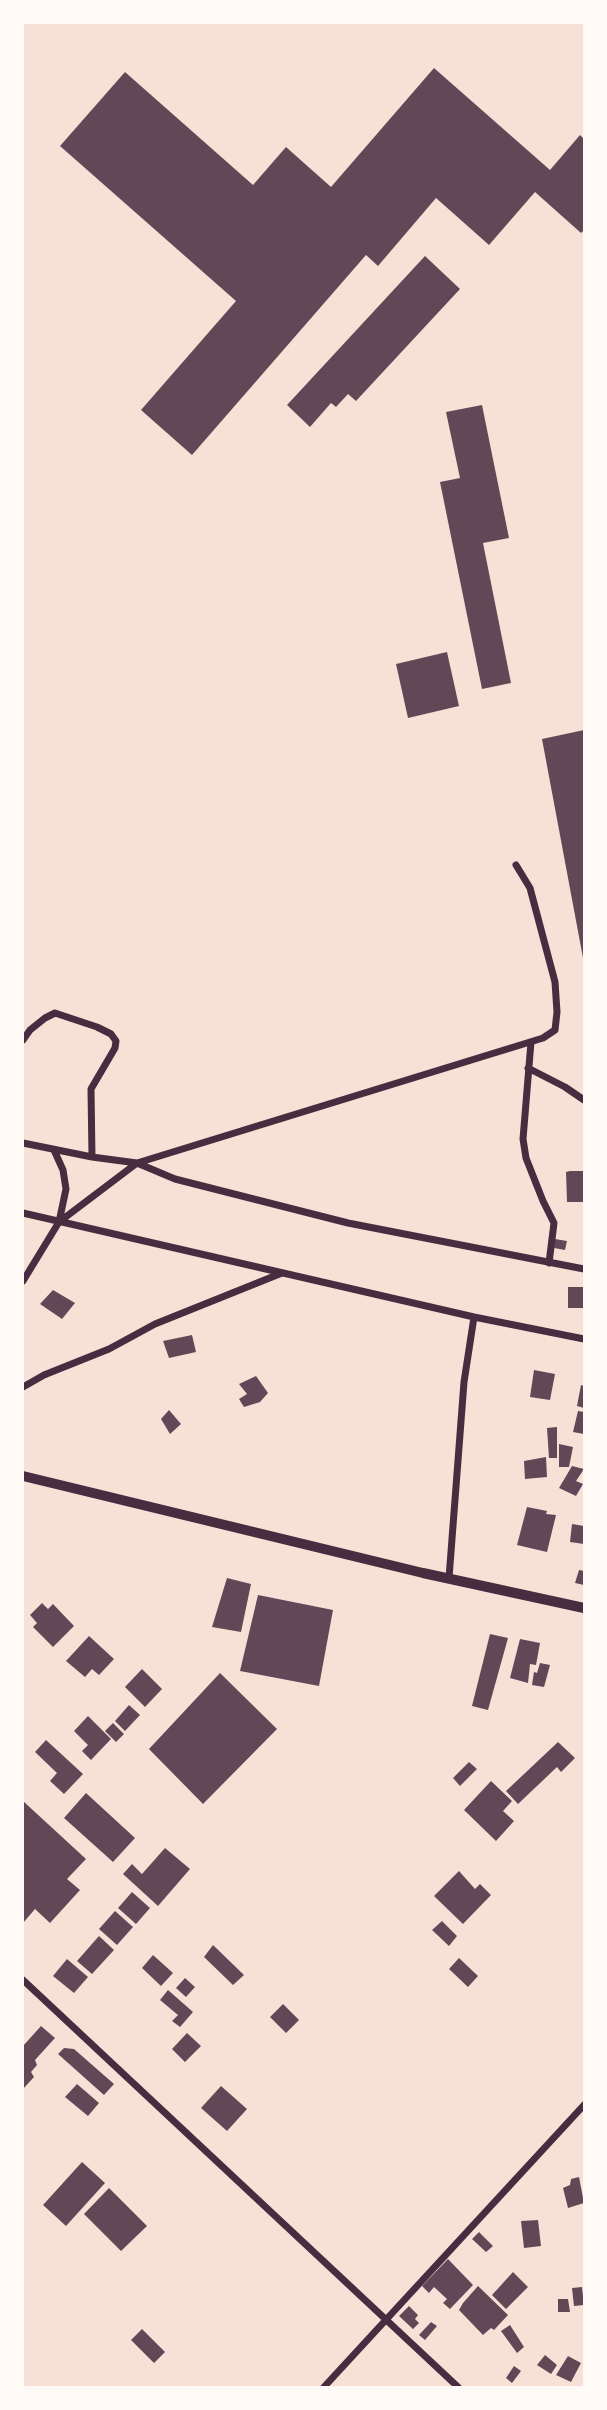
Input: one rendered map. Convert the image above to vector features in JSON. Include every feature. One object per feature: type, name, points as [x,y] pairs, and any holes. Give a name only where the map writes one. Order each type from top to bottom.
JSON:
[{"type":"main road","points":[[23,1476],[584,1608]]},
{"type":"street","points":[[59,1222],[137,1163],[531,1042],[555,1030],[555,982],[530,888],[516,865]]},
{"type":"street","points":[[23,1040],[30,1030],[55,1013],[97,1027],[111,1034],[116,1041],[115,1048],[91,1088],[92,1157]]},
{"type":"street","points":[[531,1042],[523,1139],[526,1158],[554,1223],[550,1263]]},
{"type":"street","points":[[528,1068],[584,1100]]},
{"type":"street","points":[[23,1143],[137,1163],[175,1180],[348,1223],[584,1269]]},
{"type":"street","points":[[23,1281],[59,1222],[66,1189],[63,1171],[54,1150]]},
{"type":"street","points":[[23,1213],[474,1317],[584,1339]]},
{"type":"street","points":[[23,1387],[44,1375],[110,1349],[155,1324],[282,1273]]},
{"type":"street","points":[[449,1578],[464,1382],[474,1317]]},
{"type":"street","points":[[23,1980],[458,2387]]},
{"type":"street","points":[[324,2387],[584,2105]]},
{"type":"building","points":[[434,68],[550,170],[580,135],[584,139],[584,230],[581,233],[535,192],[489,245],[436,198],[378,266],[366,255],[192,455],[141,410],[236,301],[60,146],[125,72],[253,185],[286,147],[331,187]]},
{"type":"building","points":[[425,256],[460,289],[356,401],[348,394],[336,407],[331,403],[310,427],[287,405]]},
{"type":"building","points":[[482,405],[509,538],[483,543],[511,683],[482,689],[440,482],[460,478],[446,412]]},
{"type":"building","points":[[447,652],[459,706],[408,718],[396,664]]},
{"type":"building","points":[[584,730],[584,958],[583,958],[542,739]]},
{"type":"building","points":[[584,1171],[584,1202],[567,1202],[566,1172]]},
{"type":"building","points":[[555,1239],[567,1241],[565,1250],[554,1248]]},
{"type":"building","points":[[568,1287],[584,1287],[584,1308],[568,1308]]},
{"type":"building","points":[[53,1290],[75,1303],[62,1319],[40,1304]]},
{"type":"building","points":[[192,1335],[196,1352],[169,1358],[163,1341]]},
{"type":"building","points":[[534,1370],[555,1374],[550,1400],[530,1397]]},
{"type":"building","points":[[256,1376],[268,1393],[260,1402],[244,1407],[239,1399],[247,1394],[239,1384]]},
{"type":"building","points":[[581,1385],[584,1386],[584,1408],[577,1406]]},
{"type":"building","points":[[169,1410],[181,1424],[170,1434],[161,1419]]},
{"type":"building","points":[[578,1411],[584,1412],[584,1434],[573,1432]]},
{"type":"building","points":[[557,1427],[557,1458],[549,1458],[547,1428]]},
{"type":"building","points":[[559,1444],[573,1447],[569,1467],[559,1467]]},
{"type":"building","points":[[546,1457],[547,1477],[525,1479],[524,1461]]},
{"type":"building","points":[[572,1466],[584,1469],[576,1481],[583,1484],[576,1496],[559,1488]]},
{"type":"building","points":[[527,1507],[556,1515],[547,1552],[517,1545]]},
{"type":"building","points":[[572,1524],[584,1526],[584,1544],[570,1542]]},
{"type":"building","points":[[579,1570],[584,1571],[584,1585],[575,1583]]},
{"type":"building","points":[[227,1578],[251,1584],[241,1632],[212,1627]]},
{"type":"building","points":[[258,1595],[333,1610],[319,1686],[240,1671]]},
{"type":"building","points":[[42,1603],[48,1609],[53,1604],[74,1626],[53,1647],[33,1627],[37,1623],[30,1615]]},
{"type":"building","points":[[490,1634],[508,1638],[488,1710],[472,1706]]},
{"type":"building","points":[[89,1636],[114,1659],[99,1675],[92,1669],[85,1677],[66,1661]]},
{"type":"building","points":[[520,1639],[540,1643],[536,1665],[530,1664],[528,1683],[510,1678]]},
{"type":"building","points":[[540,1663],[550,1665],[544,1687],[532,1685],[534,1672],[537,1673]]},
{"type":"building","points":[[142,1669],[162,1689],[145,1707],[125,1687]]},
{"type":"building","points":[[220,1673],[277,1729],[203,1804],[149,1749]]},
{"type":"building","points":[[129,1705],[140,1715],[125,1731],[115,1721]]},
{"type":"building","points":[[88,1716],[111,1739],[91,1760],[82,1751],[88,1745],[74,1731]]},
{"type":"building","points":[[113,1723],[124,1734],[116,1742],[105,1731]]},
{"type":"building","points":[[46,1740],[83,1774],[64,1794],[50,1781],[57,1773],[35,1752]]},
{"type":"building","points":[[558,1742],[575,1758],[561,1772],[557,1767],[518,1804],[506,1791]]},
{"type":"building","points":[[469,1762],[477,1769],[460,1786],[453,1778]]},
{"type":"building","points":[[491,1781],[512,1801],[503,1811],[514,1821],[496,1841],[464,1810]]},
{"type":"building","points":[[86,1793],[135,1838],[113,1862],[64,1818]]},
{"type":"building","points":[[23,1801],[86,1859],[67,1879],[80,1890],[50,1923],[35,1909],[23,1923]]},
{"type":"building","points":[[165,1848],[190,1869],[158,1906],[123,1874],[132,1864],[142,1874]]},
{"type":"building","points":[[459,1871],[475,1889],[480,1884],[491,1895],[463,1924],[434,1896]]},
{"type":"building","points":[[132,1892],[150,1908],[136,1924],[118,1908]]},
{"type":"building","points":[[115,1911],[133,1927],[117,1945],[99,1929]]},
{"type":"building","points":[[442,1921],[457,1936],[449,1946],[432,1930]]},
{"type":"building","points":[[99,1936],[114,1950],[92,1974],[77,1961]]},
{"type":"building","points":[[213,1945],[244,1975],[233,1985],[204,1957]]},
{"type":"building","points":[[153,1955],[173,1973],[161,1986],[142,1968]]},
{"type":"building","points":[[459,1958],[478,1976],[468,1987],[449,1969]]},
{"type":"building","points":[[67,1959],[88,1977],[74,1993],[53,1976]]},
{"type":"building","points":[[185,1978],[195,1987],[186,1997],[176,1988]]},
{"type":"building","points":[[168,1990],[193,2012],[180,2027],[172,2021],[178,2015],[160,2000]]},
{"type":"building","points":[[283,2004],[299,2020],[286,2033],[270,2017]]},
{"type":"building","points":[[41,2026],[55,2038],[35,2060],[37,2065],[31,2072],[34,2077],[23,2089],[23,2046]]},
{"type":"building","points":[[187,2033],[201,2046],[185,2062],[172,2049]]},
{"type":"building","points":[[64,2048],[74,2049],[114,2084],[104,2095],[58,2054]]},
{"type":"building","points":[[77,2084],[99,2103],[88,2116],[65,2097]]},
{"type":"building","points":[[221,2086],[247,2109],[227,2131],[201,2108]]},
{"type":"building","points":[[82,2162],[105,2183],[66,2226],[43,2205]]},
{"type":"building","points":[[579,2177],[584,2203],[568,2208],[563,2188],[570,2185],[571,2179]]},
{"type":"building","points":[[109,2188],[147,2226],[121,2251],[84,2214]]},
{"type":"building","points":[[538,2220],[541,2246],[524,2248],[521,2221]]},
{"type":"building","points":[[479,2232],[493,2246],[486,2252],[472,2239]]},
{"type":"building","points":[[448,2259],[473,2285],[450,2309],[443,2303],[447,2299],[434,2287],[429,2293],[422,2286]]},
{"type":"building","points":[[513,2272],[528,2287],[506,2309],[492,2295]]},
{"type":"building","points":[[478,2286],[508,2315],[494,2330],[491,2328],[483,2335],[459,2310]]},
{"type":"building","points":[[582,2287],[584,2305],[574,2306],[572,2288]]},
{"type":"building","points":[[558,2299],[568,2299],[570,2312],[558,2312]]},
{"type":"building","points":[[409,2306],[418,2315],[415,2319],[419,2323],[413,2329],[399,2316]]},
{"type":"building","points":[[431,2322],[437,2326],[425,2340],[419,2335]]},
{"type":"building","points":[[510,2325],[524,2347],[517,2353],[501,2331]]},
{"type":"building","points":[[142,2329],[165,2352],[154,2363],[131,2340]]},
{"type":"building","points":[[545,2355],[557,2365],[551,2374],[537,2365]]},
{"type":"building","points":[[568,2356],[581,2363],[571,2382],[556,2375]]},
{"type":"building","points":[[514,2366],[521,2371],[512,2383],[506,2378]]}]
